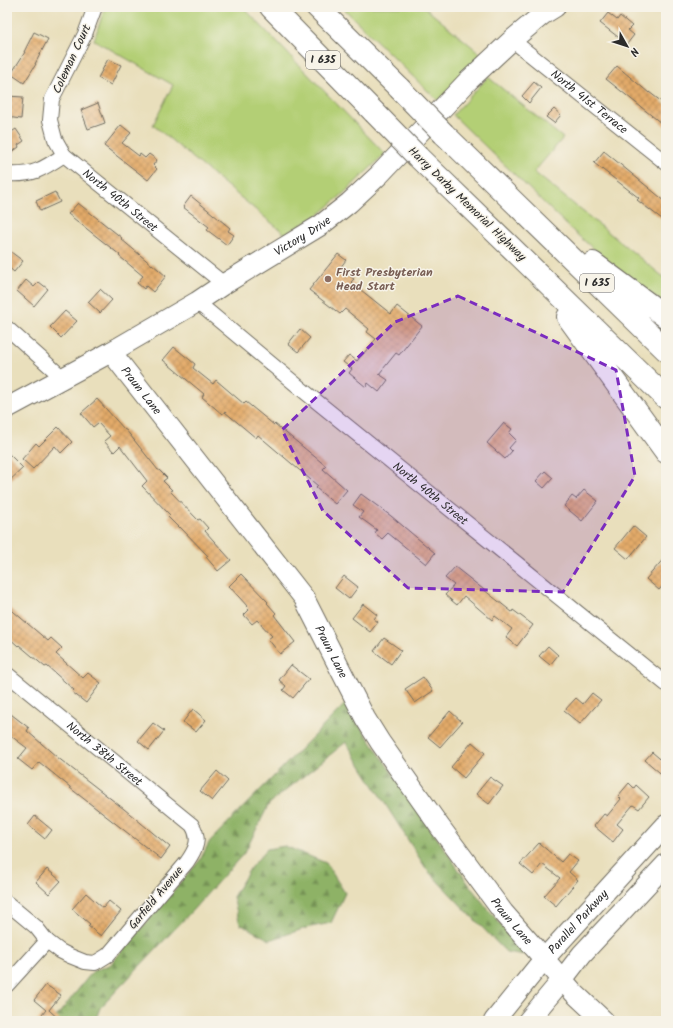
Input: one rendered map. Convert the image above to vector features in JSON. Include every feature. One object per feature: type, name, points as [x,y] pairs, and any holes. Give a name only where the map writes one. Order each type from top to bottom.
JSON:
[{"type":"highway","name":"Harry Darby Memorial Highway","points":[[271,7],[418,157],[666,398]]},
{"type":"highway","name":"I 635","points":[[317,7],[528,217],[666,350]]},
{"type":"highway","points":[[528,217],[666,317]]},
{"type":"highway","points":[[532,268],[666,452]]},
{"type":"main road","name":"Victory Drive","points":[[7,408],[111,352],[197,302],[321,225],[349,203],[379,175],[468,81],[512,40],[542,15],[555,7]]},
{"type":"main road","name":"Praun Lane","points":[[111,352],[298,589],[343,676],[380,742],[440,828],[503,912],[562,980]]},
{"type":"main road","name":"Parallel Parkway","points":[[494,1021],[544,959],[666,824]]},
{"type":"main road","name":"Parallel Parkway","points":[[528,1021],[582,954],[666,864]]},
{"type":"main road","points":[[562,980],[604,1021]]},
{"type":"street","name":"Coleman Court","points":[[64,155],[55,140],[50,120],[52,99],[85,34],[95,7]]},
{"type":"street","name":"North 41st Terrace","points":[[512,40],[666,163]]},
{"type":"street","points":[[7,174],[21,175],[41,170],[64,155]]},
{"type":"street","name":"North 40th Street","points":[[64,155],[224,284]]},
{"type":"street","name":"North 40th Street","points":[[197,302],[299,387],[666,684]]},
{"type":"street","points":[[7,328],[63,378]]},
{"type":"street","name":"North 38th Street","points":[[7,674],[192,825],[195,830],[196,837]]},
{"type":"street","name":"Garfield Avenue","points":[[47,941],[60,951],[84,962],[95,963],[108,955],[187,862],[195,850],[196,837]]},
{"type":"street","points":[[7,903],[36,927],[47,941],[7,985]]},
{"type":"highlighted area","points":[[458,296],[616,370],[635,476],[563,592],[408,588],[323,511],[282,430],[395,322]]},
{"type":"green space","points":[[105,7],[243,7],[385,154],[317,216],[285,234],[153,125],[173,85],[94,40]]},
{"type":"green space","points":[[342,7],[424,7],[481,54],[438,101]]},
{"type":"green space","points":[[488,77],[563,138],[534,172],[666,279],[666,305],[612,265],[573,231],[453,115]]},
{"type":"green space","points":[[345,704],[472,889],[525,955],[506,952],[427,870],[346,742],[269,804],[245,852],[190,913],[100,1008],[95,1021],[53,1021],[93,971],[110,965],[200,860],[210,841]]},
{"type":"green space","points":[[285,846],[326,863],[345,893],[331,923],[306,928],[270,940],[240,924],[233,897],[251,867],[267,849]]},
{"type":"building","points":[[608,13],[617,20],[620,16],[632,26],[628,30],[634,35],[627,44],[600,23]]},
{"type":"building","points":[[34,32],[48,39],[36,64],[24,83],[11,74],[25,52]]},
{"type":"building","points":[[108,59],[121,65],[111,85],[98,78]]},
{"type":"building","points":[[617,66],[666,105],[666,127],[606,79]]},
{"type":"building","points":[[534,82],[541,88],[529,103],[522,96]]},
{"type":"building","points":[[7,96],[23,97],[21,119],[7,117]]},
{"type":"building","points":[[98,103],[105,123],[88,129],[81,110]]},
{"type":"building","points":[[554,109],[561,115],[554,123],[546,117]]},
{"type":"building","points":[[121,125],[131,133],[122,143],[139,156],[140,154],[145,158],[149,154],[157,160],[153,165],[157,169],[148,180],[104,146]]},
{"type":"building","points":[[16,129],[24,141],[7,156],[7,135]]},
{"type":"building","points":[[604,151],[666,202],[666,222],[637,200],[639,198],[594,163]]},
{"type":"building","points":[[55,192],[60,202],[40,211],[36,201]]},
{"type":"building","points":[[191,196],[230,228],[228,231],[234,235],[227,245],[207,230],[209,227],[183,207]]},
{"type":"building","points":[[78,203],[166,276],[153,292],[146,286],[144,289],[137,283],[143,276],[119,256],[120,255],[68,214]]},
{"type":"building","points":[[7,249],[23,261],[14,272],[7,266]]},
{"type":"building","points":[[338,254],[346,260],[340,268],[354,279],[351,282],[391,314],[397,306],[422,326],[399,355],[396,353],[379,374],[388,380],[379,392],[368,383],[366,387],[349,373],[352,369],[343,362],[349,355],[357,361],[376,339],[367,332],[369,329],[345,309],[340,314],[309,290]]},
{"type":"building","points":[[26,280],[34,287],[39,282],[48,289],[34,306],[17,291]]},
{"type":"building","points":[[100,289],[112,300],[100,313],[88,302]]},
{"type":"building","points":[[65,311],[77,321],[61,338],[50,327]]},
{"type":"building","points":[[300,329],[310,338],[298,352],[288,344]]},
{"type":"building","points":[[174,347],[195,364],[193,368],[213,384],[216,380],[244,404],[246,402],[274,425],[275,424],[326,466],[323,469],[347,490],[335,504],[316,488],[318,486],[258,435],[256,438],[225,412],[222,414],[202,397],[204,394],[163,360]]},
{"type":"building","points":[[97,399],[126,430],[158,470],[167,478],[163,481],[172,490],[170,491],[198,520],[200,519],[208,528],[205,531],[231,560],[218,571],[206,557],[208,556],[180,527],[179,528],[168,517],[170,515],[142,486],[147,481],[120,446],[114,452],[104,441],[110,436],[98,423],[93,427],[81,413]]},
{"type":"building","points":[[504,423],[512,429],[509,433],[516,440],[509,448],[512,451],[505,459],[487,443]]},
{"type":"building","points":[[58,427],[72,442],[61,453],[55,446],[33,469],[22,459],[36,443],[39,446]]},
{"type":"building","points":[[7,452],[23,468],[7,483]]},
{"type":"building","points":[[545,471],[553,478],[544,488],[536,481]]},
{"type":"building","points":[[584,490],[598,501],[582,521],[564,506],[572,496],[576,499]]},
{"type":"building","points":[[361,494],[391,516],[435,553],[426,564],[388,533],[382,539],[375,533],[377,530],[359,517],[363,512],[353,505]]},
{"type":"building","points":[[633,526],[646,537],[628,559],[615,548]]},
{"type":"building","points":[[666,556],[666,582],[659,590],[646,579]]},
{"type":"building","points":[[455,567],[512,612],[513,610],[533,625],[517,646],[506,637],[512,629],[495,616],[492,620],[464,596],[457,605],[445,595],[454,585],[445,578]]},
{"type":"building","points":[[241,574],[268,602],[267,603],[276,613],[274,615],[295,642],[280,654],[268,639],[272,636],[257,620],[252,624],[244,615],[249,610],[247,608],[248,607],[229,586]]},
{"type":"building","points":[[344,576],[358,587],[349,599],[335,588]]},
{"type":"building","points":[[363,604],[377,615],[374,619],[378,622],[370,632],[352,618]]},
{"type":"building","points":[[7,606],[48,641],[51,638],[62,648],[56,654],[83,678],[88,673],[101,683],[86,703],[72,692],[74,690],[47,666],[45,667],[7,636]]},
{"type":"building","points":[[384,638],[401,650],[391,664],[374,651]]},
{"type":"building","points":[[548,646],[558,655],[550,665],[539,656]]},
{"type":"building","points":[[291,665],[309,679],[293,698],[283,690],[286,686],[279,680]]},
{"type":"building","points":[[423,677],[433,691],[415,703],[405,689]]},
{"type":"building","points":[[592,693],[601,700],[580,724],[564,711],[576,698],[583,704]]},
{"type":"building","points":[[193,709],[206,720],[196,732],[183,722]]},
{"type":"building","points":[[7,711],[29,728],[27,731],[57,757],[170,847],[161,859],[39,762],[32,770],[18,759],[27,748],[7,733]]},
{"type":"building","points":[[450,711],[462,722],[440,747],[428,737]]},
{"type":"building","points":[[153,723],[164,731],[149,750],[138,741]]},
{"type":"building","points":[[472,742],[485,753],[464,778],[451,767]]},
{"type":"building","points":[[652,752],[666,764],[666,778],[645,760]]},
{"type":"building","points":[[217,771],[228,781],[212,801],[200,791]]},
{"type":"building","points":[[490,777],[503,786],[489,804],[476,794]]},
{"type":"building","points":[[629,783],[634,788],[636,785],[649,797],[639,809],[633,805],[617,824],[623,829],[613,842],[594,826],[604,814],[607,816],[621,799],[618,796]]},
{"type":"building","points":[[35,816],[52,830],[45,839],[28,825]]},
{"type":"building","points":[[539,843],[561,862],[568,854],[578,861],[569,872],[578,880],[556,906],[544,896],[560,878],[542,864],[533,875],[520,864]]},
{"type":"building","points":[[47,869],[61,881],[49,894],[36,882]]},
{"type":"building","points":[[86,893],[103,908],[109,901],[121,911],[101,936],[88,926],[90,924],[72,909]]},
{"type":"building","points":[[46,985],[61,995],[49,1010],[61,1021],[37,1021],[46,1010],[34,1000]]},
{"type":"place","name":"First Presbyterian Head Start","points":[[328,279]]}]
